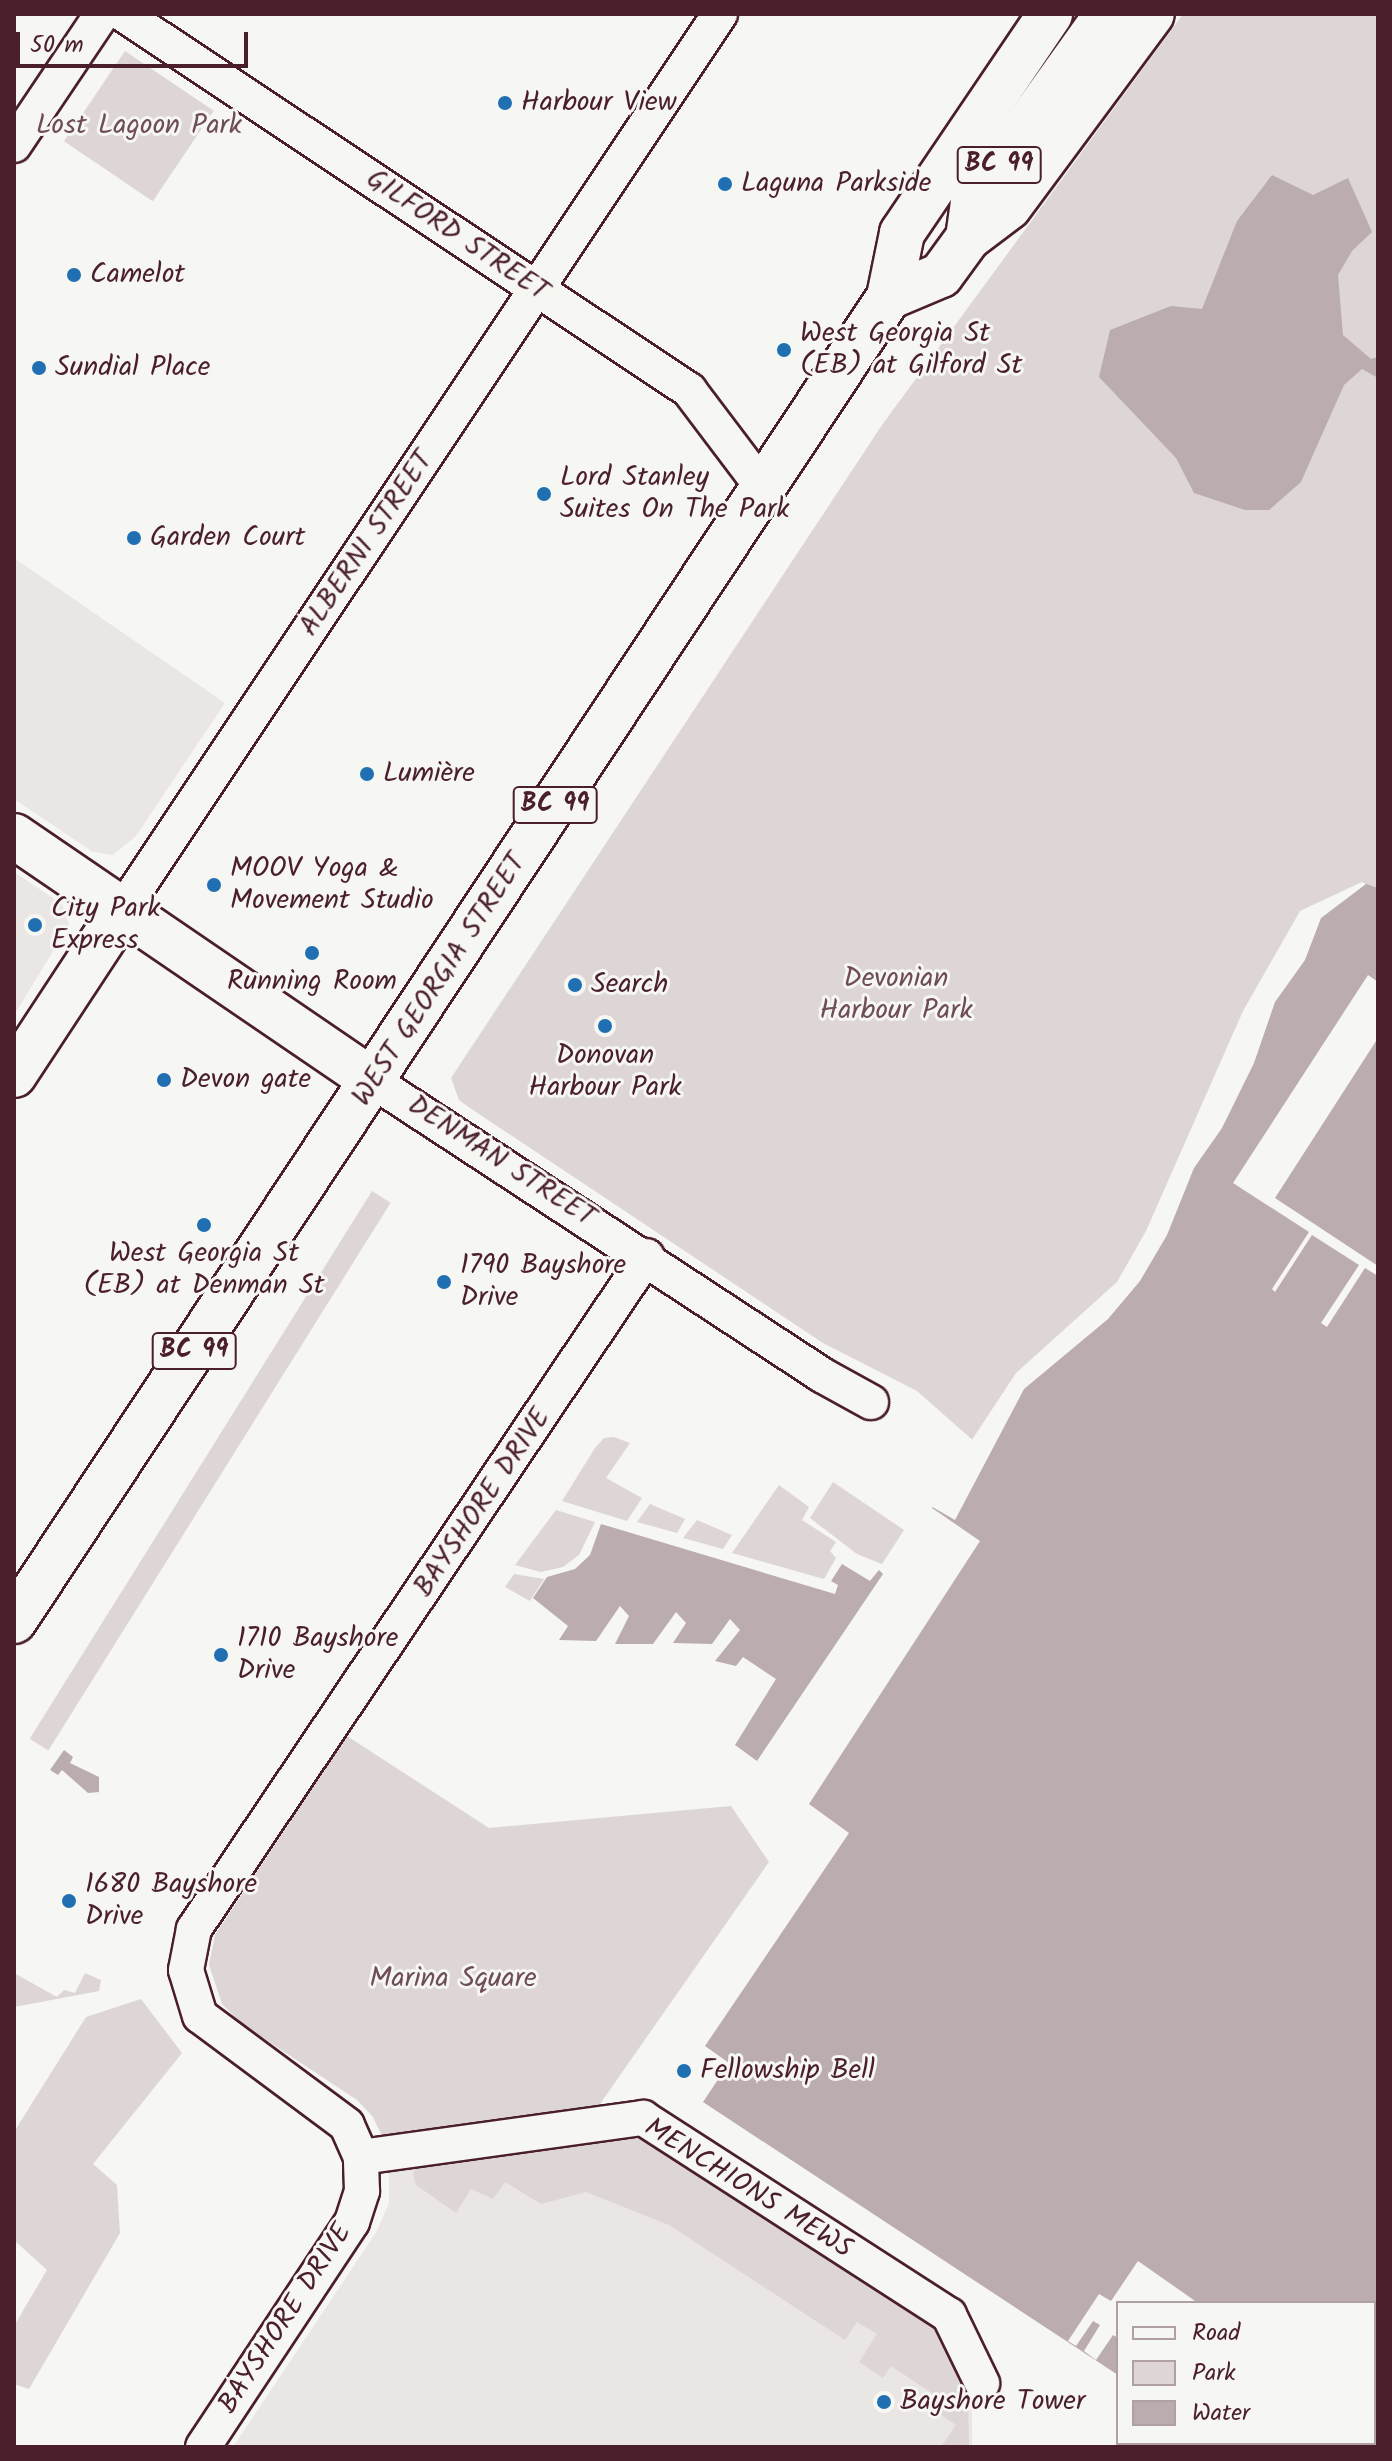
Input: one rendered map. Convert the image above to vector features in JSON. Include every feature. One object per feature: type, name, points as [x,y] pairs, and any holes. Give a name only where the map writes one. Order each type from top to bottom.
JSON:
[{"type":"main road","name":"WEST GEORGIA STREET","points":[[14,1621],[889,297],[902,233],[1050,14]]},
{"type":"main road","name":"BC 99","points":[[889,297],[941,275],[968,238],[973,201],[1107,14]]},
{"type":"main road","points":[[968,238],[1009,207],[1152,14]]},
{"type":"main road","name":"DENMAN STREET","points":[[14,836],[373,1081]]},
{"type":"main road","name":"ALBERNI STREET","points":[[14,1075],[123,909]]},
{"type":"street","points":[[14,145],[102,14]]},
{"type":"street","name":"GILFORD STREET","points":[[123,14],[689,390],[763,488]]},
{"type":"street","name":"ALBERNI STREET","points":[[123,909],[720,14]]},
{"type":"street","name":"DENMAN STREET","points":[[373,1081],[647,1256],[822,1375],[871,1402]]},
{"type":"street","name":"BAYSHORE DRIVE","points":[[203,2447],[352,2222],[362,2191],[361,2157],[347,2125],[200,2016],[186,1970],[194,1929],[647,1256]]},
{"type":"street","name":"MENCHIONS MEWS","points":[[361,2157],[643,2118],[949,2315],[982,2383]]},
{"type":"shaded area","points":[[14,558],[225,703],[136,836],[113,855],[93,852],[14,799]]},
{"type":"shaded area","points":[[14,872],[62,904],[69,925],[14,1015]]},
{"type":"shaded area","points":[[645,2132],[938,2328],[965,2374],[972,2398],[972,2447],[233,2447],[377,2231],[389,2203],[389,2161]]},
{"type":"green space","name":"Devonian Harbour Park","points":[[1183,14],[1378,14],[1378,888],[1364,883],[1120,1284],[976,1443],[917,1391],[823,1343],[467,1106],[459,1100],[451,1078],[882,425]]},
{"type":"green space","name":"Lost Lagoon Park","points":[[125,51],[214,111],[153,201],[64,141]]},
{"type":"green space","points":[[372,1191],[391,1203],[48,1750],[30,1739]]},
{"type":"green space","points":[[614,1437],[630,1443],[606,1478],[642,1498],[627,1521],[562,1501],[595,1448],[604,1438]]},
{"type":"green space","points":[[833,1482],[904,1530],[882,1564],[857,1554],[810,1518]]},
{"type":"green space","points":[[779,1485],[809,1507],[802,1520],[836,1542],[830,1551],[836,1558],[824,1579],[732,1553]]},
{"type":"green space","points":[[650,1504],[685,1519],[677,1533],[637,1522]]},
{"type":"green space","points":[[556,1510],[595,1522],[579,1555],[563,1567],[541,1572],[515,1565]]},
{"type":"green space","points":[[697,1520],[732,1535],[723,1549],[683,1538]]},
{"type":"green space","points":[[514,1574],[544,1579],[530,1601],[505,1587]]},
{"type":"green space","name":"Marina Square","points":[[347,1736],[489,1828],[731,1806],[769,1862],[593,2114],[386,2145],[373,2117],[357,2100],[242,2024],[222,2004],[209,1965],[215,1935]]},
{"type":"green space","points":[[14,1973],[57,1997],[64,1990],[75,1993],[85,1973],[101,1980],[99,1991],[14,2007]]},
{"type":"green space","points":[[141,1999],[182,2053],[93,2164],[117,2185],[120,2233],[29,2389],[14,2384],[14,2326],[47,2270],[14,2240],[14,2132],[86,2017]]},
{"type":"green space","points":[[646,2136],[922,2315],[947,2344],[968,2393],[969,2447],[941,2447],[956,2425],[931,2408],[938,2397],[891,2366],[883,2378],[859,2362],[877,2334],[857,2322],[845,2340],[669,2225],[586,2192],[541,2204],[505,2182],[493,2199],[471,2189],[456,2213],[416,2185],[413,2173],[422,2159]]},
{"type":"water","points":[[1272,175],[1313,195],[1348,178],[1372,232],[1352,251],[1338,275],[1343,335],[1371,359],[1378,357],[1378,378],[1362,369],[1344,385],[1301,482],[1269,510],[1245,510],[1194,493],[1176,458],[1099,377],[1110,330],[1171,306],[1202,309],[1237,221]]},
{"type":"water","points":[[1364,883],[1378,888],[1378,2447],[1124,2447],[1376,2445],[1376,2301],[1116,2301],[1116,2374],[703,2102],[729,2063],[705,2046],[849,1833],[809,1804],[980,1541],[932,1508],[1019,1376],[1120,1284],[1144,1246],[1290,937]]},
{"type":"water","points":[[601,1524],[835,1594],[838,1585],[831,1581],[842,1564],[870,1581],[879,1570],[883,1574],[757,1761],[735,1745],[776,1679],[743,1657],[736,1666],[715,1661],[740,1630],[730,1619],[712,1644],[673,1643],[686,1623],[676,1612],[653,1644],[615,1644],[629,1616],[620,1606],[596,1641],[559,1640],[568,1626],[533,1598],[547,1577],[575,1569],[590,1555]]},
{"type":"water","points":[[64,1750],[73,1757],[70,1763],[99,1777],[99,1792],[88,1793],[62,1770],[58,1775],[50,1770]]},
{"type":"pier","points":[[1362,882],[1366,884],[1321,918],[1305,960],[1275,1002],[1254,1063],[1222,1128],[1194,1168],[1167,1235],[1140,1281],[1108,1319],[1024,1389],[955,1520],[929,1505],[1016,1373],[1117,1282],[1146,1231],[1243,1011],[1300,911]]},
{"type":"pier","points":[[1368,975],[1378,982],[1378,1038],[1275,1198],[1378,1266],[1378,1276],[1365,1268],[1327,1327],[1321,1323],[1359,1265],[1312,1235],[1275,1292],[1272,1289],[1309,1232],[1233,1183]]},
{"type":"pier","points":[[1138,2261],[1195,2301],[1116,2301],[1116,2337],[1113,2335],[1096,2360],[1084,2351],[1100,2325],[1093,2321],[1076,2346],[1068,2341],[1099,2294],[1111,2301]]},
{"type":"place","name":"Harbour View","points":[[505,103]]},
{"type":"place","name":"Laguna Parkside","points":[[725,184]]},
{"type":"place","name":"Camelot","points":[[74,275]]},
{"type":"place","name":"West Georgia St (EB) at Gilford St","points":[[784,350]]},
{"type":"place","name":"Sundial Place","points":[[39,368]]},
{"type":"place","name":"Lord Stanley Suites On The Park","points":[[544,494]]},
{"type":"place","name":"Garden Court","points":[[134,538]]},
{"type":"place","name":"Lumière","points":[[367,774]]},
{"type":"place","name":"MOOV Yoga & Movement Studio","points":[[214,885]]},
{"type":"place","name":"City Park Express","points":[[35,925]]},
{"type":"place","name":"Running Room","points":[[312,953]]},
{"type":"place","name":"Search","points":[[575,985]]},
{"type":"place","name":"Donovan Harbour Park","points":[[605,1026]]},
{"type":"place","name":"Devon gate","points":[[164,1080]]},
{"type":"place","name":"West Georgia St (EB) at Denman St","points":[[204,1225]]},
{"type":"place","name":"1790 Bayshore Drive","points":[[444,1282]]},
{"type":"place","name":"1710 Bayshore Drive","points":[[221,1655]]},
{"type":"place","name":"1680 Bayshore Drive","points":[[69,1901]]},
{"type":"place","name":"Fellowship Bell","points":[[684,2071]]},
{"type":"place","name":"Bayshore Tower","points":[[884,2402]]}]
